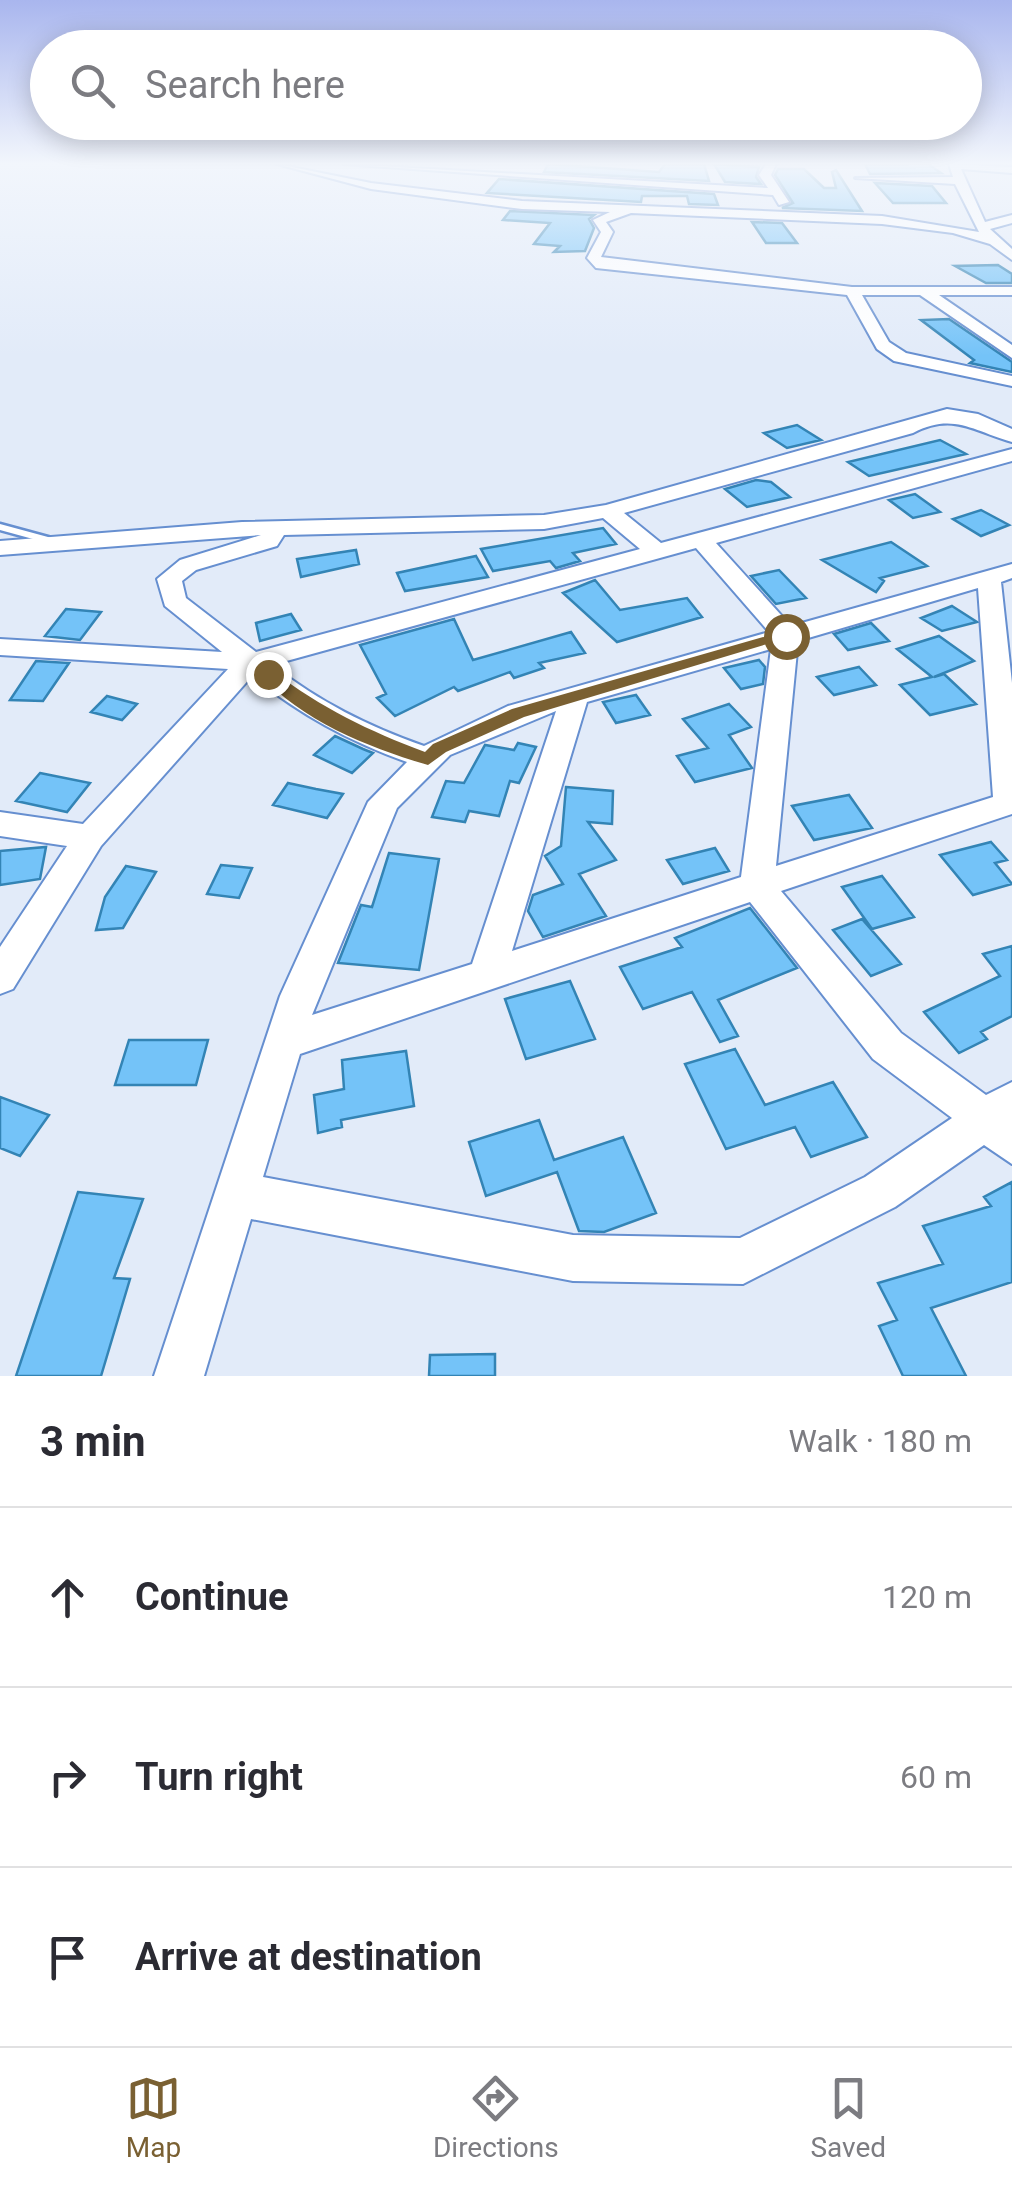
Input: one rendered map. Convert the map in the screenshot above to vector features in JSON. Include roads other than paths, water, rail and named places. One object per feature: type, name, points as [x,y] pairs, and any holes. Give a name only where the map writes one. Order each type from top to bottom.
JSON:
[{"type":"street","points":[[605,228],[607,232],[594,258],[601,265],[852,291],[1012,290]]},
{"type":"street","points":[[942,228],[990,240]]},
{"type":"street","points":[[982,228],[990,240],[1012,256]]},
{"type":"street","points":[[852,291],[883,345],[900,358],[1012,381]]},
{"type":"street","points":[[923,291],[1012,353]]},
{"type":"street","points":[[0,548],[277,528],[544,522],[608,511],[906,428],[930,414],[979,420],[1012,436]]},
{"type":"street","points":[[0,646],[250,662],[1012,455]]},
{"type":"street","points":[[608,511],[655,550]]},
{"type":"street","points":[[277,528],[269,542],[188,565],[169,578],[174,601],[302,702],[356,733],[428,759]]},
{"type":"street","points":[[234,1194],[573,1258],[743,1261],[880,1192],[1003,1121],[887,1046],[757,886],[786,636],[699,538]]},
{"type":"street","points":[[178,1376],[234,1194],[299,996],[384,802],[428,759],[440,748],[518,713],[1001,574],[1011,802],[284,1042]]},
{"type":"street","points":[[0,978],[90,837],[250,662]]},
{"type":"street","points":[[486,976],[574,697]]},
{"type":"street","points":[[0,824],[90,837]]},
{"type":"lane","points":[[0,526],[65,545]]}]
